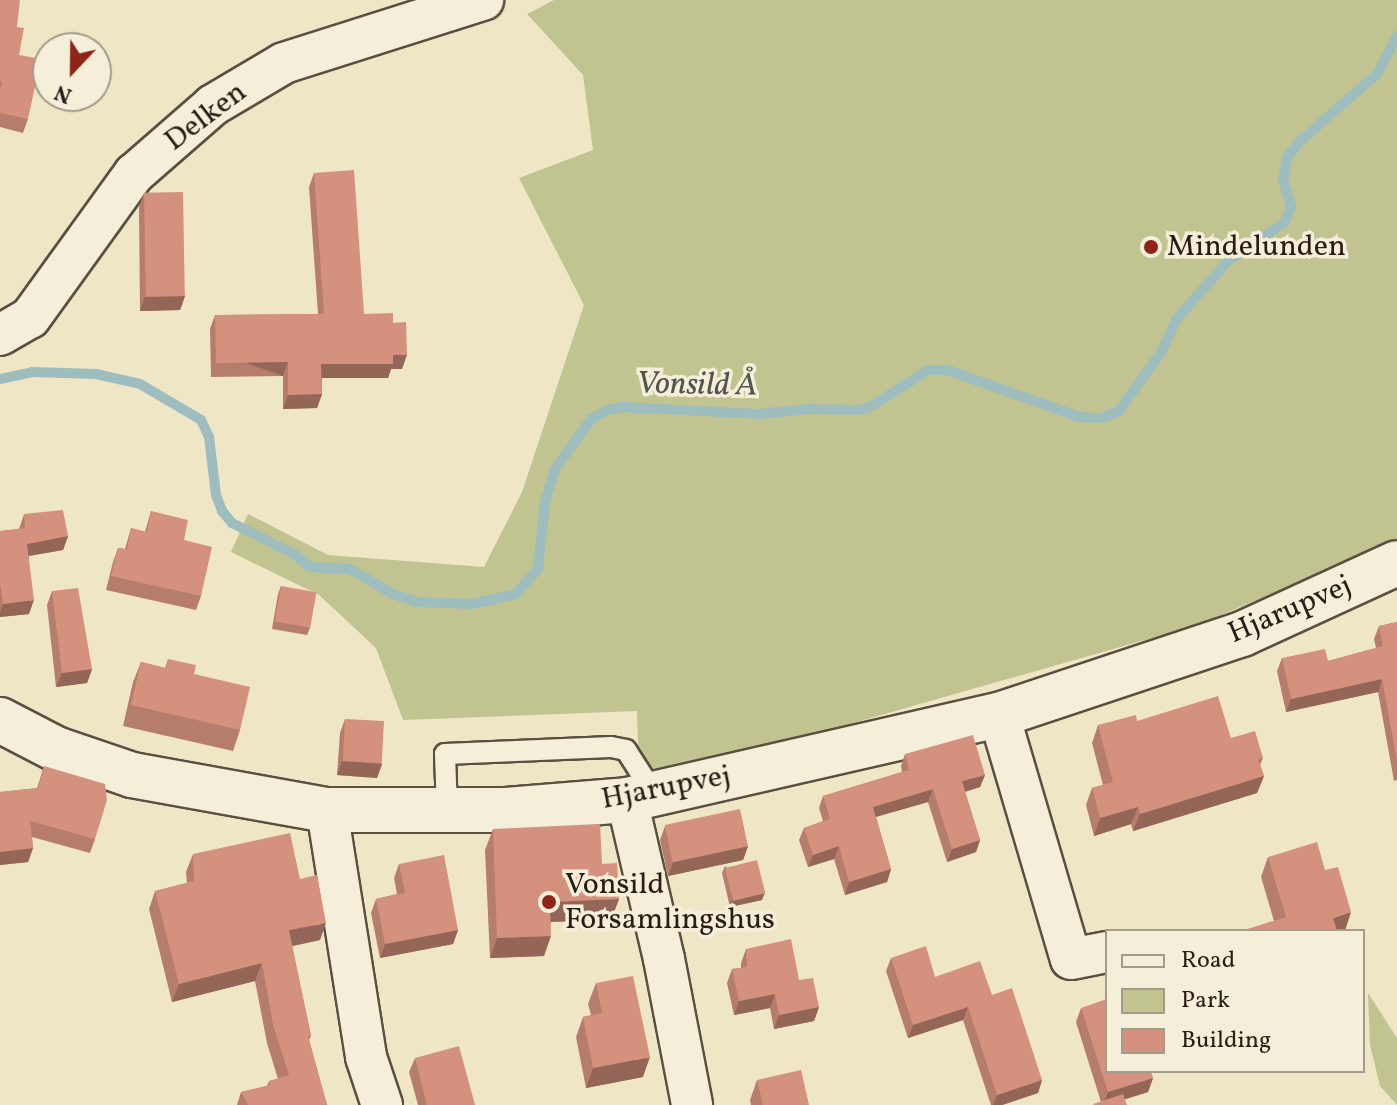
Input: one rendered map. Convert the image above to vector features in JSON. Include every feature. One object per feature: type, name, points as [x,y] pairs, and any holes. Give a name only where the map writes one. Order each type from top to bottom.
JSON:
[{"type":"street","name":"Delken","points":[[0,335],[30,318],[134,174],[213,105],[284,63],[483,0]]},
{"type":"street","name":"Hjarupvej","points":[[0,720],[56,749],[132,775],[327,810],[506,810],[640,797],[999,715],[1242,634],[1397,563]]},
{"type":"street","points":[[999,715],[1071,959],[1105,952]]},
{"type":"street","points":[[640,797],[664,959],[692,1105]]},
{"type":"street","points":[[327,810],[366,1057],[382,1105]]},
{"type":"lane","points":[[447,811],[445,754],[611,747],[626,750],[640,797]]},
{"type":"green space","points":[[554,0],[1397,0],[1397,542],[1194,626],[762,749],[639,775],[637,711],[403,720],[376,648],[319,595],[231,552],[248,514],[328,555],[484,567],[522,492],[584,305],[519,178],[593,150],[583,75],[527,14]]},
{"type":"green space","points":[[1368,993],[1397,1038],[1397,1105],[1380,1086],[1370,1045]]},
{"type":"building","points":[[0,0],[20,0],[17,27],[24,28],[19,55],[32,57],[32,101],[28,119],[0,113]]},
{"type":"building","points":[[354,170],[364,314],[393,313],[393,323],[406,322],[407,355],[393,355],[393,364],[321,364],[322,394],[288,395],[288,362],[216,363],[215,315],[324,314],[314,173]]},
{"type":"building","points":[[183,192],[185,296],[146,297],[144,193]]},
{"type":"building","points":[[63,510],[68,536],[27,544],[34,600],[3,604],[0,531],[25,528],[24,514]]},
{"type":"building","points":[[151,511],[188,520],[184,540],[212,547],[201,596],[111,576],[118,548],[127,549],[131,528],[147,532]]},
{"type":"building","points":[[281,586],[316,592],[310,628],[275,621]]},
{"type":"building","points":[[78,588],[92,669],[62,673],[52,591]]},
{"type":"building","points":[[1397,622],[1397,761],[1382,679],[1291,699],[1282,658],[1325,649],[1328,661],[1383,646],[1379,626]]},
{"type":"building","points":[[168,659],[196,665],[194,674],[250,687],[240,730],[131,705],[141,662],[166,668]]},
{"type":"building","points":[[1218,696],[1231,738],[1255,731],[1263,758],[1258,759],[1264,776],[1140,814],[1138,807],[1100,818],[1092,788],[1113,782],[1098,725],[1136,715],[1137,721]]},
{"type":"building","points":[[345,719],[384,721],[382,763],[343,761]]},
{"type":"building","points":[[973,735],[985,775],[962,781],[980,840],[952,849],[933,789],[873,807],[891,869],[849,882],[839,846],[813,855],[804,828],[830,819],[823,796],[909,770],[905,754]]},
{"type":"building","points":[[44,766],[105,784],[107,800],[95,839],[30,821],[33,848],[0,852],[0,792],[38,788]]},
{"type":"building","points":[[740,809],[748,846],[673,862],[665,825]]},
{"type":"building","name":"Vonsild Forsamlingshus","points":[[600,824],[602,864],[617,863],[619,899],[550,902],[551,936],[497,938],[493,829]]},
{"type":"building","points":[[290,833],[300,879],[317,875],[326,923],[289,930],[311,1036],[308,1036],[327,1105],[248,1105],[241,1092],[270,1085],[269,1081],[289,1075],[273,1025],[262,963],[179,984],[155,891],[194,881],[193,854]]},
{"type":"building","points":[[1317,842],[1325,870],[1338,867],[1351,912],[1333,918],[1336,929],[1247,929],[1286,917],[1268,857]]},
{"type":"building","points":[[444,855],[458,930],[385,944],[376,899],[405,893],[399,864]]},
{"type":"building","points":[[757,860],[765,893],[733,901],[725,868]]},
{"type":"building","points":[[791,939],[799,980],[813,978],[819,1007],[779,1015],[775,994],[739,1001],[732,969],[747,967],[746,949]]},
{"type":"building","points":[[926,946],[935,977],[980,961],[992,995],[1012,988],[1042,1080],[997,1095],[968,1007],[913,1025],[891,958]]},
{"type":"building","points":[[633,976],[650,1057],[593,1068],[583,1017],[602,1013],[596,983]]},
{"type":"building","points":[[1105,1000],[1105,1073],[1152,1073],[1153,1078],[1108,1092],[1081,1008]]},
{"type":"building","points":[[459,1046],[475,1105],[427,1105],[415,1058]]},
{"type":"building","points":[[801,1070],[809,1105],[763,1105],[757,1080]]},
{"type":"building","points":[[1123,1094],[1127,1105],[1093,1104]]},
{"type":"waterway","name":"Vonsild Å","points":[[0,379],[32,372],[96,374],[140,384],[201,420],[209,437],[216,495],[222,511],[232,523],[294,554],[310,567],[350,569],[393,594],[416,602],[472,604],[516,594],[538,569],[545,502],[555,469],[591,419],[607,410],[622,407],[758,414],[808,409],[859,410],[872,406],[928,370],[947,370],[1080,417],[1102,418],[1119,411],[1163,349],[1176,320],[1227,262],[1285,222],[1291,206],[1283,180],[1287,157],[1299,142],[1377,74],[1397,36]]},
{"type":"place","name":"Mindelunden","points":[[1151,247]]},
{"type":"place","name":"Vonsild Forsamlingshus","points":[[549,902]]}]
